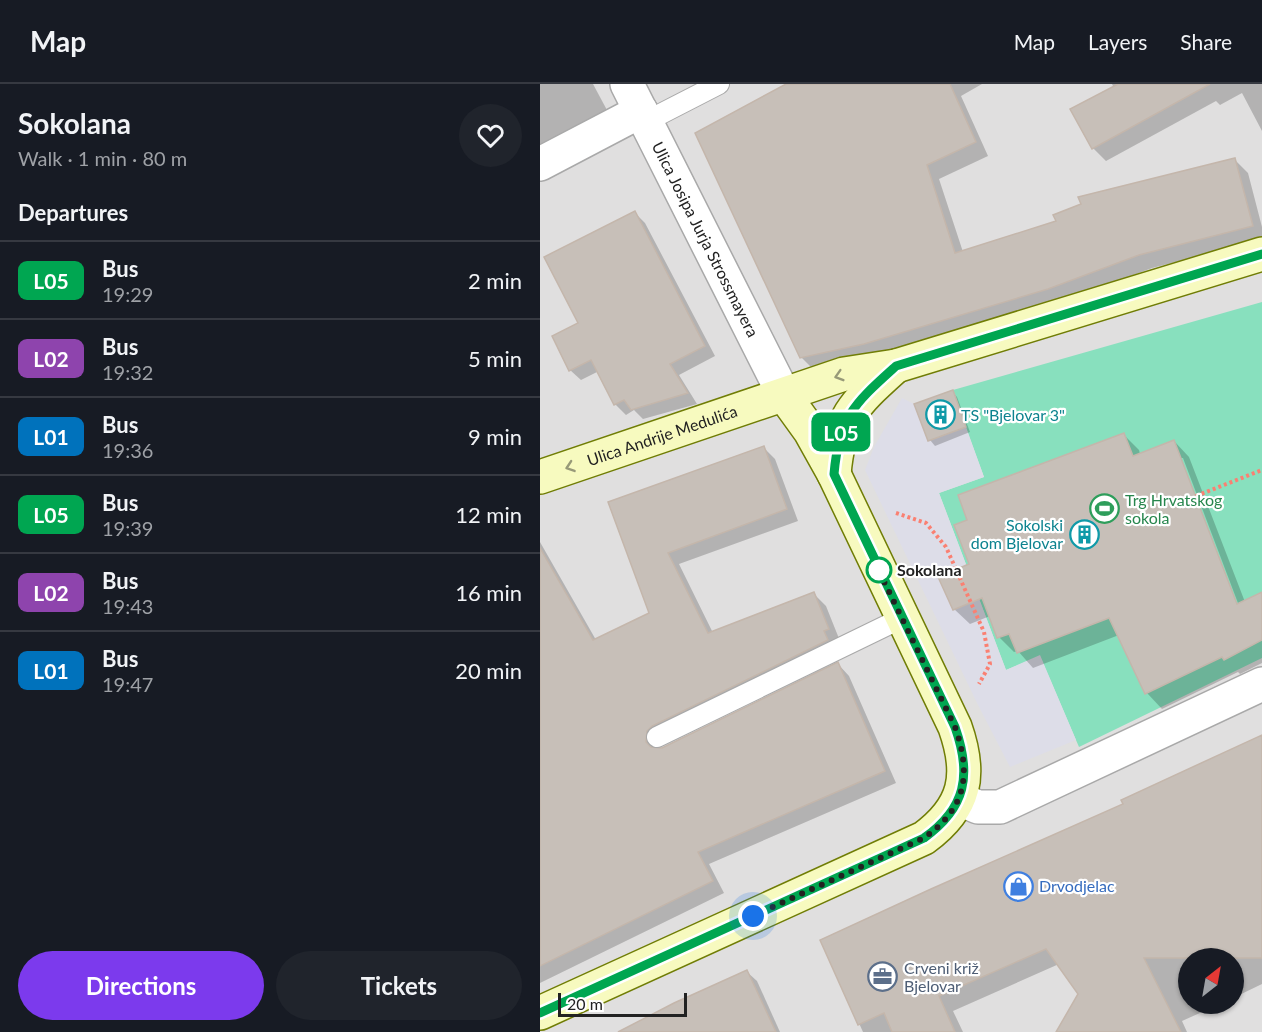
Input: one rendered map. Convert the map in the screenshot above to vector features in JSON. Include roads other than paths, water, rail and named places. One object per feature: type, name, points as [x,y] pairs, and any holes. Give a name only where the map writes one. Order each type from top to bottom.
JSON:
[{"type":"main road","points":[[540,1013],[924,838],[942,825],[959,799],[965,765],[955,727],[834,474],[810,431],[784,395],[844,374],[896,366],[1262,254]]},
{"type":"main road","points":[[834,474],[836,449],[842,427],[867,392],[896,366]]},
{"type":"main road","name":"Ulica Andrije Medulića","points":[[540,477],[784,395]]},
{"type":"street","points":[[540,164],[639,99]]},
{"type":"street","name":"Ulica Josipa Jurja Strossmayera","points":[[639,99],[784,395]]},
{"type":"street","points":[[959,799],[978,807],[1000,807],[1262,684]]},
{"type":"lane","points":[[639,99],[719,84]]},
{"type":"lane","points":[[657,737],[902,618]]},
{"type":"place","name":"TS \"Bjelovar 3\"","points":[[940,415]]},
{"type":"place","name":"Trg Hrvatskog sokola","points":[[1104,509]]},
{"type":"place","name":"Sokolski dom Bjelovar","points":[[1084,534]]},
{"type":"place","name":"Sokolana","points":[[879,570]]},
{"type":"place","name":"Drvodjelac","points":[[1018,886]]},
{"type":"place","name":"Crveni križ Bjelovar","points":[[883,977]]}]
